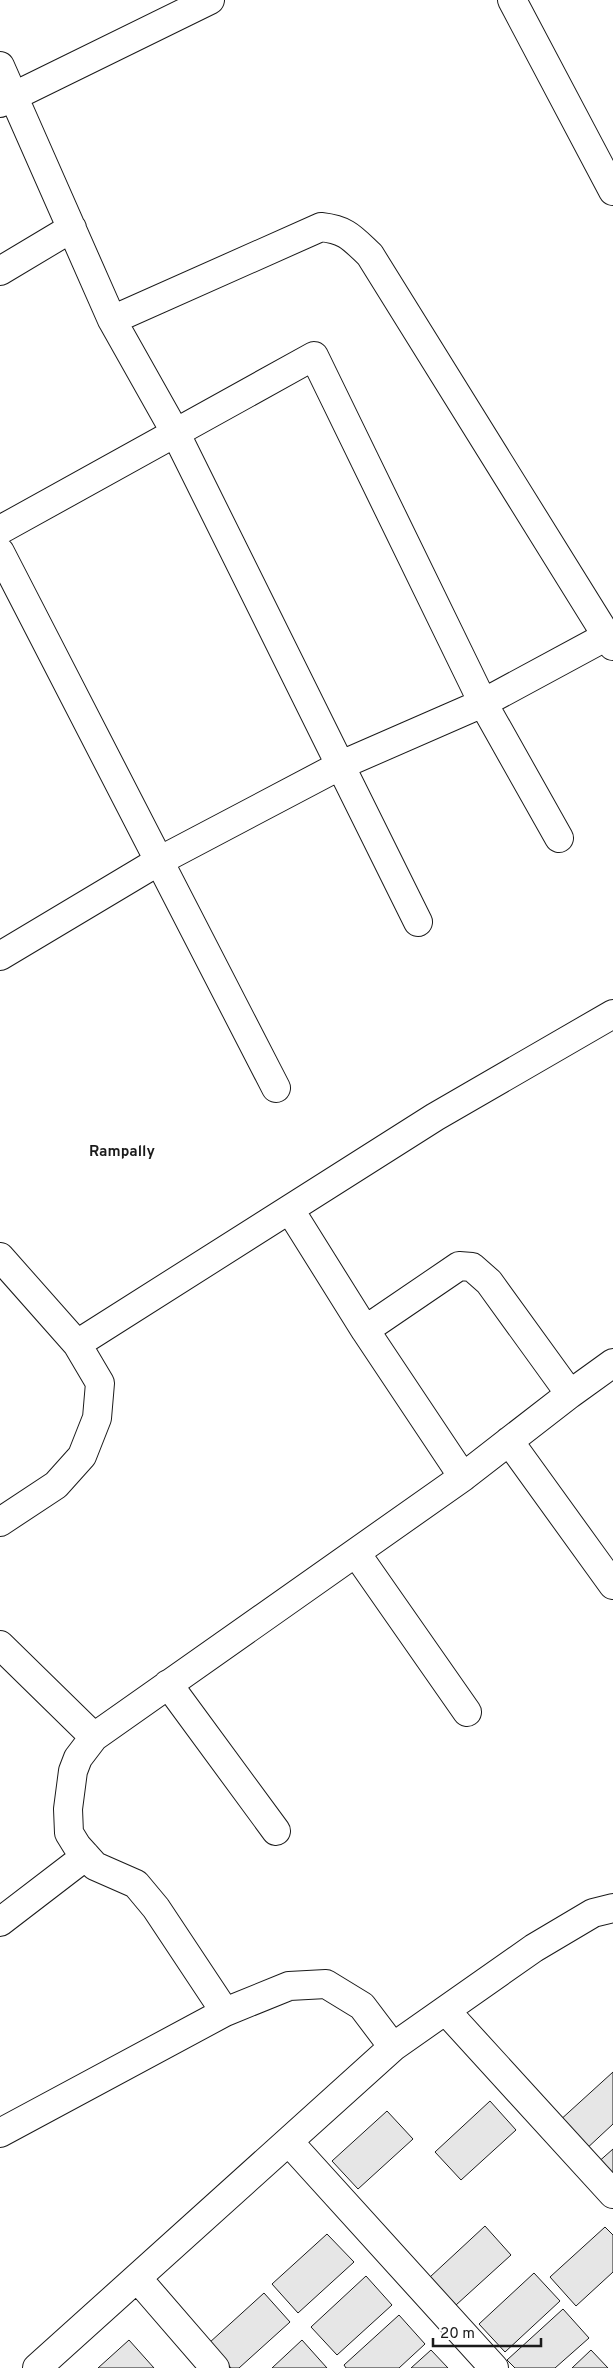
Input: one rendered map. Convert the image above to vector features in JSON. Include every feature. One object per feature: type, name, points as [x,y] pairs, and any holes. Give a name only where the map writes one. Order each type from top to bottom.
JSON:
[{"type":"street","points":[[7,99],[210,0]]},
{"type":"street","points":[[512,0],[613,191]]},
{"type":"street","points":[[0,66],[7,99],[72,228],[112,320],[174,432],[418,922]]},
{"type":"street","points":[[0,956],[159,860],[341,766],[483,703],[610,641],[370,255],[350,236],[338,229],[321,227],[112,320]]},
{"type":"street","points":[[0,271],[72,228]]},
{"type":"street","points":[[0,530],[314,356],[483,703],[559,838]]},
{"type":"street","points":[[0,552],[276,1088]]},
{"type":"street","points":[[78,1344],[435,1117],[613,1014]]},
{"type":"street","points":[[290,1210],[365,1330],[463,1478]]},
{"type":"street","points":[[0,1257],[78,1344],[100,1383],[97,1418],[82,1456],[56,1486],[0,1522]]},
{"type":"street","points":[[365,1330],[459,1266],[472,1267],[490,1282],[570,1394]]},
{"type":"street","points":[[226,2012],[156,1908],[136,1884],[95,1866],[69,1833],[68,1809],[78,1758],[94,1737],[463,1478],[570,1394],[613,1363]]},
{"type":"street","points":[[509,1441],[613,1585]]},
{"type":"street","points":[[356,1553],[467,1712]]},
{"type":"street","points":[[0,1645],[94,1737]]},
{"type":"street","points":[[168,1684],[276,1831]]},
{"type":"street","points":[[0,1922],[86,1856]]},
{"type":"street","points":[[37,2368],[138,2279],[393,2047],[551,1938],[592,1913],[613,1908]]},
{"type":"street","points":[[0,2132],[226,2012],[289,1986],[326,1984],[362,2006],[393,2047]]},
{"type":"street","points":[[446,2011],[613,2194]]},
{"type":"street","points":[[289,2142],[494,2368]]},
{"type":"street","points":[[138,2279],[215,2368]]},
{"type":"building","points":[[613,2072],[613,2124],[584,2151],[558,2122]]},
{"type":"building","points":[[490,2101],[516,2130],[461,2180],[435,2152]]},
{"type":"building","points":[[387,2111],[413,2139],[358,2189],[332,2161]]},
{"type":"building","points":[[613,2149],[613,2183],[596,2164]]},
{"type":"building","points":[[485,2226],[511,2255],[456,2305],[430,2277]]},
{"type":"building","points":[[605,2227],[613,2235],[613,2272],[576,2306],[550,2277]]},
{"type":"building","points":[[327,2234],[354,2262],[298,2313],[272,2284]]},
{"type":"building","points":[[534,2273],[560,2301],[505,2352],[479,2324]]},
{"type":"building","points":[[366,2276],[392,2305],[337,2355],[311,2327]]},
{"type":"building","points":[[264,2293],[290,2322],[239,2368],[231,2368],[209,2343]]},
{"type":"building","points":[[563,2309],[589,2338],[555,2368],[515,2368],[507,2360]]},
{"type":"building","points":[[399,2315],[425,2344],[399,2368],[346,2368],[344,2365]]},
{"type":"building","points":[[129,2340],[154,2368],[98,2368]]},
{"type":"building","points":[[302,2340],[327,2368],[272,2368]]},
{"type":"building","points":[[431,2350],[448,2368],[411,2368]]},
{"type":"building","points":[[591,2350],[608,2368],[572,2368]]},
{"type":"district","name":"Rampally","points":[[122,1151]]}]
